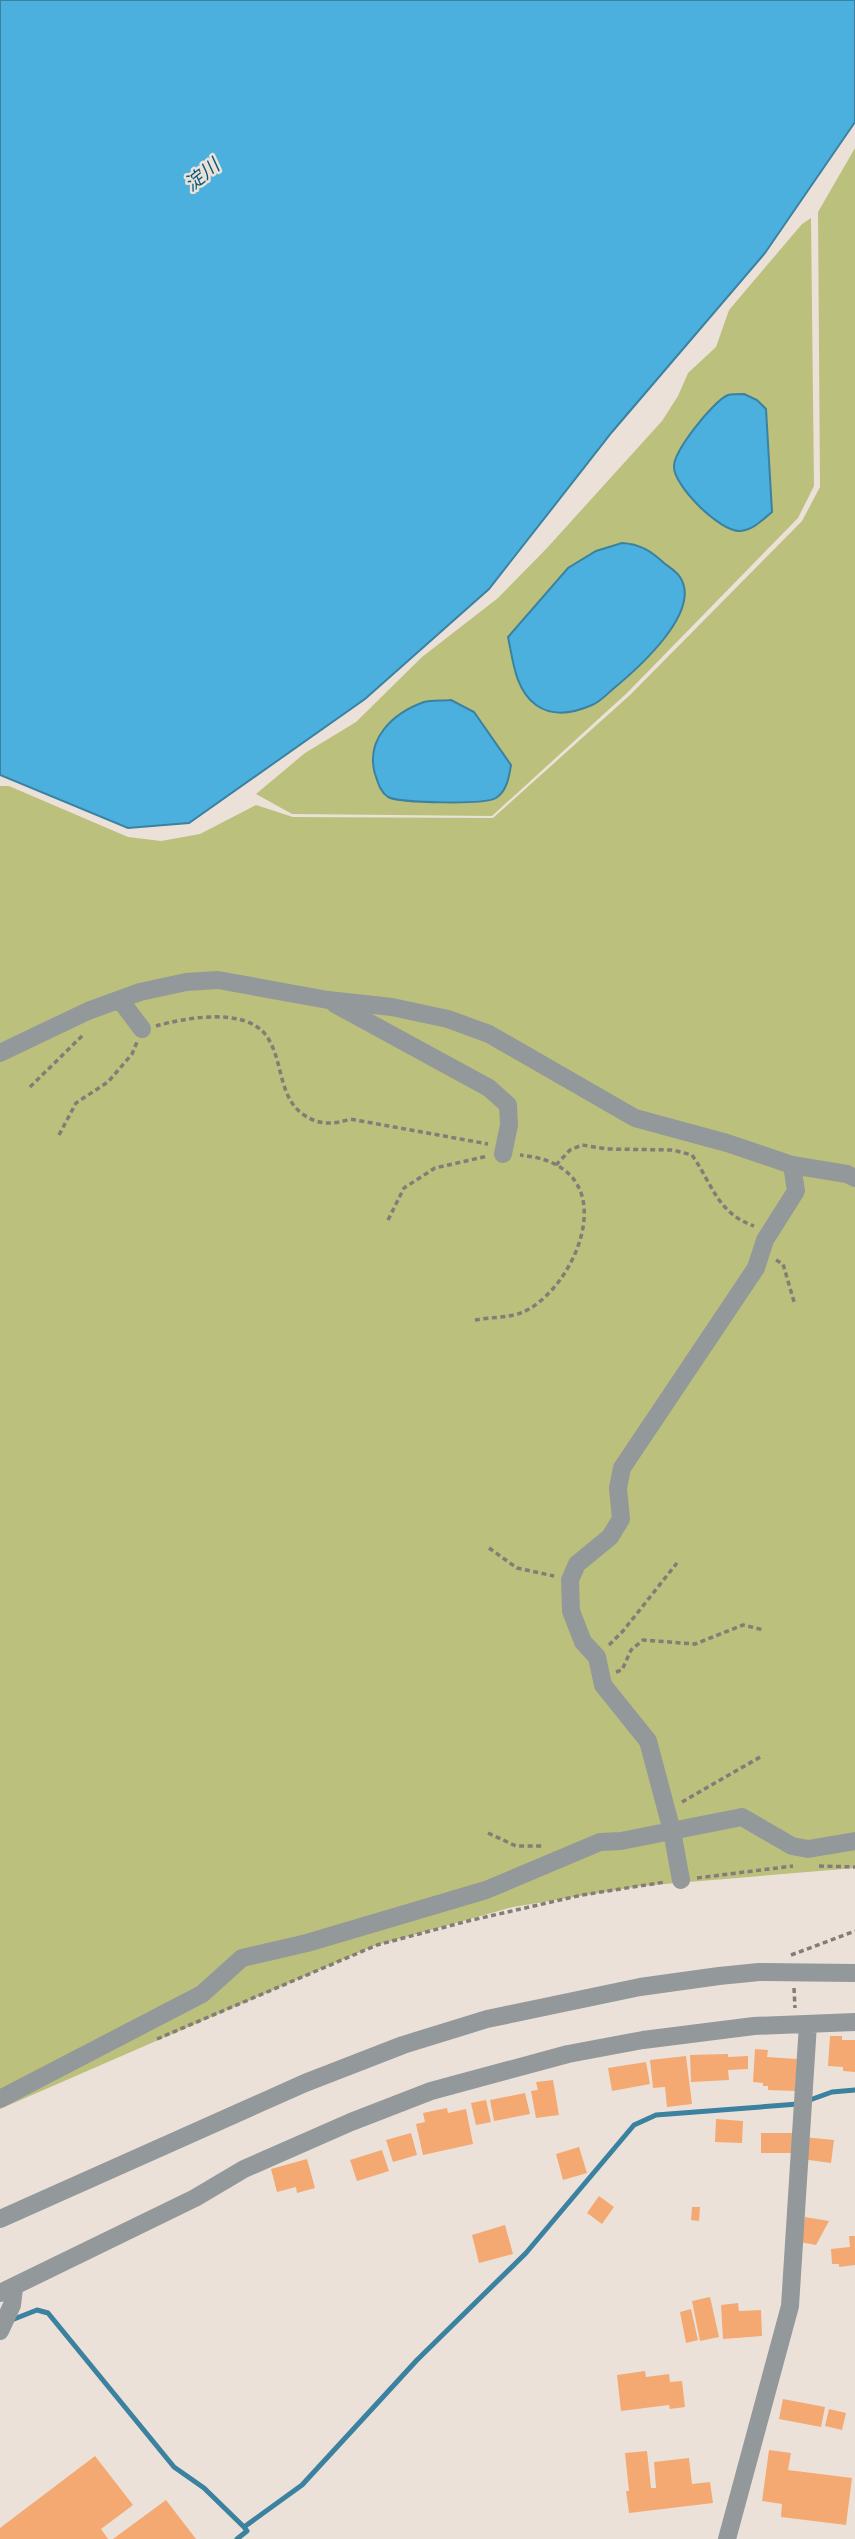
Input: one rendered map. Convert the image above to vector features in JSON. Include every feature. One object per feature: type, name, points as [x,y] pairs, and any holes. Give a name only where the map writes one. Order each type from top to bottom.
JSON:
[{"type":"street","points":[[0,1053],[88,1011],[120,1000],[186,982],[218,980],[328,1000],[392,1007],[449,1019],[489,1034],[635,1118],[727,1143],[792,1165],[847,1174],[855,1178]]},
{"type":"street","points":[[120,1000],[142,1029]]},
{"type":"street","points":[[328,1000],[489,1088],[508,1104],[509,1125],[503,1150]]},
{"type":"street","points":[[681,1880],[672,1831],[648,1741],[603,1685],[597,1657],[583,1642],[571,1611],[570,1580],[577,1564],[610,1537],[621,1519],[618,1488],[622,1468],[756,1268],[767,1236],[796,1191],[792,1165]]},
{"type":"street","points":[[0,2098],[202,1994],[242,1958],[307,1943],[486,1890],[600,1842],[621,1841],[742,1816],[792,1846],[808,1849],[855,1841]]},
{"type":"street","points":[[0,2219],[305,2083],[402,2045],[488,2019],[640,1987],[759,1972],[855,1973]]},
{"type":"street","points":[[0,2331],[12,2305],[7,2291],[195,2199],[244,2169],[351,2122],[431,2091],[568,2054],[643,2040],[733,2028],[855,2022]]},
{"type":"street","points":[[727,2539],[790,2306],[802,2024]]},
{"type":"path","points":[[58,1135],[76,1103],[108,1082],[132,1054],[142,1029],[186,1018],[216,1017],[246,1022],[264,1033],[275,1053],[293,1108],[313,1121],[335,1124],[350,1119],[546,1159],[570,1175],[583,1197],[584,1227],[569,1266],[550,1292],[523,1312],[475,1320]]},
{"type":"path","points":[[30,1087],[80,1037],[89,1032]]},
{"type":"path","points":[[556,1165],[570,1150],[582,1145],[607,1149],[673,1150],[692,1155],[703,1171],[714,1196],[740,1222],[767,1236],[774,1258],[783,1264],[795,1305]]},
{"type":"path","points":[[388,1220],[404,1188],[435,1168],[503,1150]]},
{"type":"path","points":[[489,1548],[517,1568],[570,1580]]},
{"type":"path","points":[[597,1657],[623,1631],[677,1563]]},
{"type":"path","points":[[601,1675],[622,1671],[631,1650],[643,1640],[695,1644],[743,1625],[764,1630]]},
{"type":"path","points":[[663,1800],[679,1803],[762,1756]]},
{"type":"path","points":[[488,1833],[516,1846],[545,1846]]},
{"type":"path","points":[[147,2044],[377,1945],[468,1920],[582,1895],[800,1866]]},
{"type":"path","points":[[814,1866],[855,1867]]},
{"type":"path","points":[[759,1972],[792,1954],[855,1931]]},
{"type":"path","points":[[793,1972],[802,2024]]},
{"type":"green space","points":[[855,148],[855,1176],[640,1116],[499,1036],[201,976],[0,1047],[0,786],[9,786],[128,837],[161,841],[200,834],[256,805],[293,817],[493,818],[630,695],[802,521],[820,487],[818,212]]},
{"type":"green space","points":[[811,218],[814,486],[798,518],[627,693],[492,816],[292,814],[256,794],[305,753],[356,722],[422,657],[498,598],[547,548],[662,421],[678,396],[688,373],[716,347],[729,310],[802,224]],"holes":[[[474,712],[511,765],[506,784],[494,799],[473,803],[388,797]]]},
{"type":"green space","points":[[213,984],[436,1022],[497,1044],[590,1099],[855,1184],[855,1868],[641,1886],[513,1907],[374,1946],[0,2109],[0,1059],[103,1009]]},
{"type":"water","name":"淀川","points":[[0,0],[855,0],[855,122],[765,253],[612,432],[489,589],[365,699],[189,823],[128,828],[0,775]]},
{"type":"water","points":[[744,394],[757,400],[766,409],[772,512],[753,527],[740,531],[721,524],[710,516],[690,496],[676,475],[674,467],[687,439],[713,407],[728,395]]},
{"type":"water","points":[[622,543],[650,552],[680,577],[685,591],[675,623],[650,654],[598,702],[571,712],[543,709],[529,699],[519,683],[508,637],[568,568],[596,551]]},
{"type":"water","points":[[451,700],[474,712],[511,765],[503,792],[496,798],[476,802],[425,802],[388,797],[380,787],[373,761],[374,750],[384,729],[392,720],[413,707],[427,701]]},
{"type":"building","points":[[830,2036],[855,2040],[855,2072],[843,2071],[843,2067],[828,2066]]},
{"type":"building","points":[[755,2049],[768,2050],[767,2057],[797,2059],[795,2091],[768,2090],[768,2086],[763,2086],[763,2083],[753,2082]]},
{"type":"building","points":[[728,2054],[728,2057],[748,2056],[748,2069],[728,2070],[729,2080],[691,2082],[690,2055]]},
{"type":"building","points":[[686,2056],[692,2104],[667,2107],[665,2087],[653,2088],[650,2060]]},
{"type":"building","points":[[646,2062],[650,2084],[612,2091],[608,2068]]},
{"type":"building","points":[[553,2080],[559,2115],[536,2118],[531,2091],[538,2090],[536,2082]]},
{"type":"building","points":[[525,2093],[530,2114],[494,2121],[490,2100]]},
{"type":"building","points":[[486,2100],[491,2122],[476,2125],[471,2103]]},
{"type":"building","points":[[447,2108],[448,2113],[466,2109],[473,2144],[423,2155],[416,2124],[425,2122],[423,2113]]},
{"type":"building","points":[[716,2119],[743,2121],[742,2143],[715,2142]]},
{"type":"building","points":[[411,2133],[417,2155],[393,2162],[386,2140]]},
{"type":"building","points":[[761,2133],[793,2133],[793,2153],[761,2153]]},
{"type":"building","points":[[803,2137],[834,2140],[831,2163],[801,2159]]},
{"type":"building","points":[[579,2147],[587,2173],[563,2180],[556,2154]]},
{"type":"building","points":[[382,2150],[389,2171],[357,2181],[350,2160]]},
{"type":"building","points":[[307,2159],[315,2188],[297,2193],[296,2187],[277,2192],[271,2169]]},
{"type":"building","points":[[599,2196],[614,2207],[602,2224],[587,2213]]},
{"type":"building","points":[[692,2207],[700,2207],[699,2221],[691,2220]]},
{"type":"building","points":[[805,2217],[829,2221],[816,2245],[800,2242]]},
{"type":"building","points":[[505,2225],[513,2254],[479,2263],[472,2235]]},
{"type":"building","points":[[849,2236],[855,2236],[855,2265],[839,2267],[839,2264],[832,2264],[831,2249],[850,2247]]},
{"type":"building","points":[[710,2297],[719,2337],[700,2341],[692,2301]]},
{"type":"building","points":[[738,2303],[739,2311],[761,2310],[762,2336],[723,2339],[721,2305]]},
{"type":"building","points":[[691,2309],[698,2340],[686,2343],[680,2312]]},
{"type":"building","points":[[645,2371],[646,2377],[669,2374],[670,2382],[682,2381],[685,2407],[670,2409],[669,2405],[621,2411],[617,2375]]},
{"type":"building","points":[[783,2399],[825,2407],[821,2427],[779,2419]]},
{"type":"building","points":[[829,2409],[846,2413],[842,2430],[825,2426]]},
{"type":"building","points":[[769,2450],[791,2453],[788,2470],[852,2478],[846,2525],[781,2517],[782,2504],[762,2501]]},
{"type":"building","points":[[647,2451],[651,2488],[656,2488],[654,2462],[689,2458],[692,2484],[710,2482],[713,2503],[629,2513],[625,2453]]},
{"type":"building","points":[[95,2456],[133,2505],[101,2529],[108,2539],[0,2539],[0,2528]]},
{"type":"building","points":[[166,2500],[196,2539],[113,2539]]},
{"type":"waterway","points":[[807,2101],[832,2092],[855,2090]]},
{"type":"waterway","points":[[237,2539],[247,2531],[244,2527],[302,2485],[417,2360],[526,2253],[634,2125],[656,2115],[798,2104]]},
{"type":"waterway","points":[[9,2321],[37,2310],[48,2313],[174,2467],[204,2488],[244,2527]]}]
